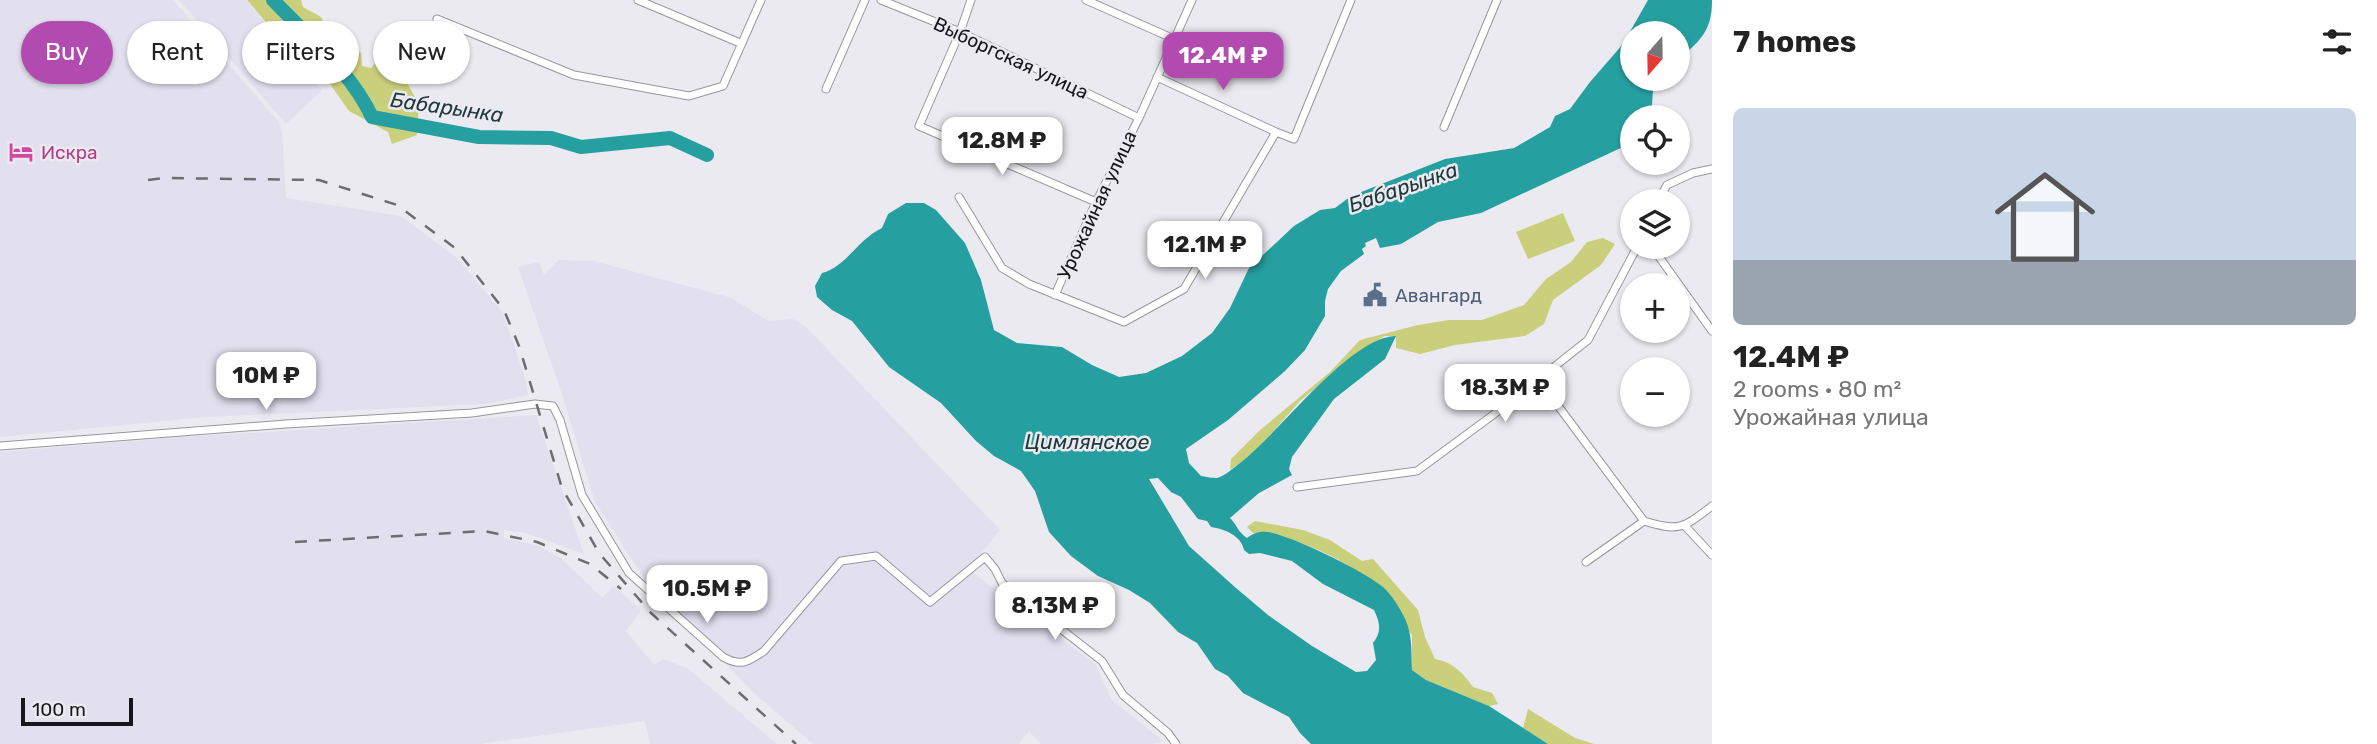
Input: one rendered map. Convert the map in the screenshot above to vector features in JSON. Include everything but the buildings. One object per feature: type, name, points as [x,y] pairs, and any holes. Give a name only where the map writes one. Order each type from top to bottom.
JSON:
[{"type":"street","points":[[638,0],[740,43]]},
{"type":"street","points":[[437,19],[574,75],[689,96],[723,86],[761,0]]},
{"type":"street","points":[[826,89],[865,0]]},
{"type":"street","name":"Выборгская улица","points":[[881,0],[960,32],[1139,118]]},
{"type":"street","points":[[971,0],[919,126],[1096,202]]},
{"type":"street","points":[[1086,0],[1174,39]]},
{"type":"street","name":"Урожайная улица","points":[[1055,295],[1192,0]]},
{"type":"street","points":[[1157,77],[1294,139],[1352,0]]},
{"type":"street","points":[[1444,127],[1497,0]]},
{"type":"street","points":[[959,197],[1002,268],[1055,295],[1124,322],[1184,289],[1276,132]]},
{"type":"street","points":[[1665,189],[1667,185],[1693,173],[1712,170]]},
{"type":"street","points":[[1297,487],[1417,471],[1588,340],[1631,259]]},
{"type":"street","points":[[1661,259],[1712,331]]},
{"type":"street","points":[[1538,379],[1644,521],[1668,528],[1685,526],[1712,506]]},
{"type":"street","points":[[0,446],[472,413],[535,404],[553,406],[582,495],[629,573],[713,648],[734,663],[750,660],[764,651],[841,561],[876,556],[930,603],[985,557],[1002,583],[1102,661],[1123,695],[1168,733],[1176,744]]},
{"type":"street","points":[[1586,562],[1644,521]]},
{"type":"street","points":[[1685,526],[1712,555]]},
{"type":"shaded area","points":[[0,0],[173,0],[191,21],[127,21],[127,84],[228,84],[228,63],[242,80],[242,84],[246,84],[278,121],[282,133],[286,198],[401,216],[457,258],[503,313],[528,395],[485,404],[206,417],[0,437]]},
{"type":"shaded area","points":[[179,0],[246,0],[264,21],[242,21],[242,73],[228,57],[228,21],[197,21]]},
{"type":"shaded area","points":[[251,84],[317,84],[322,90],[286,124]]},
{"type":"shaded area","points":[[559,260],[594,261],[732,298],[768,321],[793,319],[806,327],[1000,530],[968,569],[1095,664],[1112,700],[1163,741],[1153,744],[1041,744],[1029,731],[1019,744],[813,744],[755,694],[643,577],[595,502],[562,394],[518,267],[539,262],[544,275]]},
{"type":"shaded area","points":[[536,415],[584,554],[526,533],[504,530],[504,538],[536,545],[561,558],[602,598],[614,586],[641,610],[626,631],[654,665],[663,659],[687,668],[777,744],[650,744],[645,721],[480,744],[0,744],[0,452],[170,438]]},
{"type":"green space","points":[[247,0],[301,0],[303,7],[321,17],[323,21],[265,21]]},
{"type":"green space","points":[[359,51],[362,66],[371,68],[373,66],[373,84],[408,84],[419,104],[417,135],[392,144],[388,132],[349,111],[330,84],[359,84]]},
{"type":"green space","points":[[1563,213],[1575,241],[1528,259],[1516,232]]},
{"type":"green space","points":[[1603,238],[1615,244],[1601,265],[1553,300],[1544,324],[1525,336],[1455,345],[1420,354],[1396,348],[1396,336],[1385,336],[1360,351],[1300,401],[1255,452],[1230,470],[1231,459],[1259,431],[1330,372],[1360,340],[1418,325],[1449,320],[1482,320],[1524,305],[1546,279],[1571,262],[1587,242]]},
{"type":"green space","points":[[1255,521],[1303,530],[1330,540],[1362,561],[1373,559],[1418,610],[1425,637],[1435,659],[1457,669],[1473,687],[1492,693],[1498,704],[1489,706],[1426,680],[1412,670],[1412,635],[1362,577],[1345,564],[1320,551],[1276,536],[1253,533],[1247,527]]},
{"type":"green space","points":[[1528,709],[1575,738],[1594,744],[1548,744],[1523,728]]},
{"type":"water","name":"Цимлянское","points":[[1648,0],[1712,0],[1710,20],[1704,34],[1690,50],[1690,21],[1636,21]]},
{"type":"water","name":"Цимлянское","points":[[1620,47],[1620,91],[1653,91],[1652,105],[1620,105],[1620,148],[1481,213],[1438,222],[1401,244],[1380,248],[1376,238],[1365,243],[1366,246],[1362,249],[1364,254],[1341,271],[1328,289],[1325,316],[1305,350],[1228,420],[1186,449],[1189,463],[1201,476],[1223,476],[1256,450],[1315,389],[1357,352],[1377,341],[1396,336],[1385,359],[1334,399],[1292,457],[1289,469],[1292,475],[1259,493],[1230,518],[1247,538],[1261,532],[1278,535],[1327,555],[1374,580],[1391,596],[1406,620],[1411,641],[1412,670],[1426,680],[1489,706],[1548,744],[1311,744],[1289,717],[1243,693],[1228,676],[1215,669],[1197,643],[1178,632],[1150,603],[1098,576],[1071,556],[1049,532],[1035,491],[1021,471],[994,456],[976,441],[941,403],[889,367],[852,321],[832,310],[817,297],[815,286],[822,273],[838,265],[865,239],[882,228],[888,214],[906,203],[924,203],[936,210],[965,243],[981,280],[994,330],[1017,343],[1062,347],[1119,377],[1146,373],[1182,356],[1212,333],[1230,308],[1249,268],[1294,226],[1320,210],[1335,208],[1351,196],[1445,159],[1514,148],[1550,127],[1555,116],[1570,109]],"holes":[[[1158,478],[1171,492],[1181,497],[1198,519],[1236,537],[1249,554],[1260,553],[1292,561],[1323,584],[1374,610],[1379,627],[1373,643],[1376,660],[1367,671],[1356,672],[1312,646],[1236,588],[1189,546],[1149,479]]]},
{"type":"waterway","name":"Бабарынка","points":[[273,0],[340,69],[372,117],[479,137],[551,138],[581,147],[670,138],[707,155]]},
{"type":"railway","points":[[148,180],[319,180],[397,205],[455,248],[504,310],[519,346],[562,488],[599,553],[651,613],[796,744]]},
{"type":"railway","points":[[295,542],[484,531],[537,542],[590,564],[621,589]]},
{"type":"place","name":"Искра","points":[[21,152]]},
{"type":"place","name":"Авангард","points":[[1375,295]]}]
